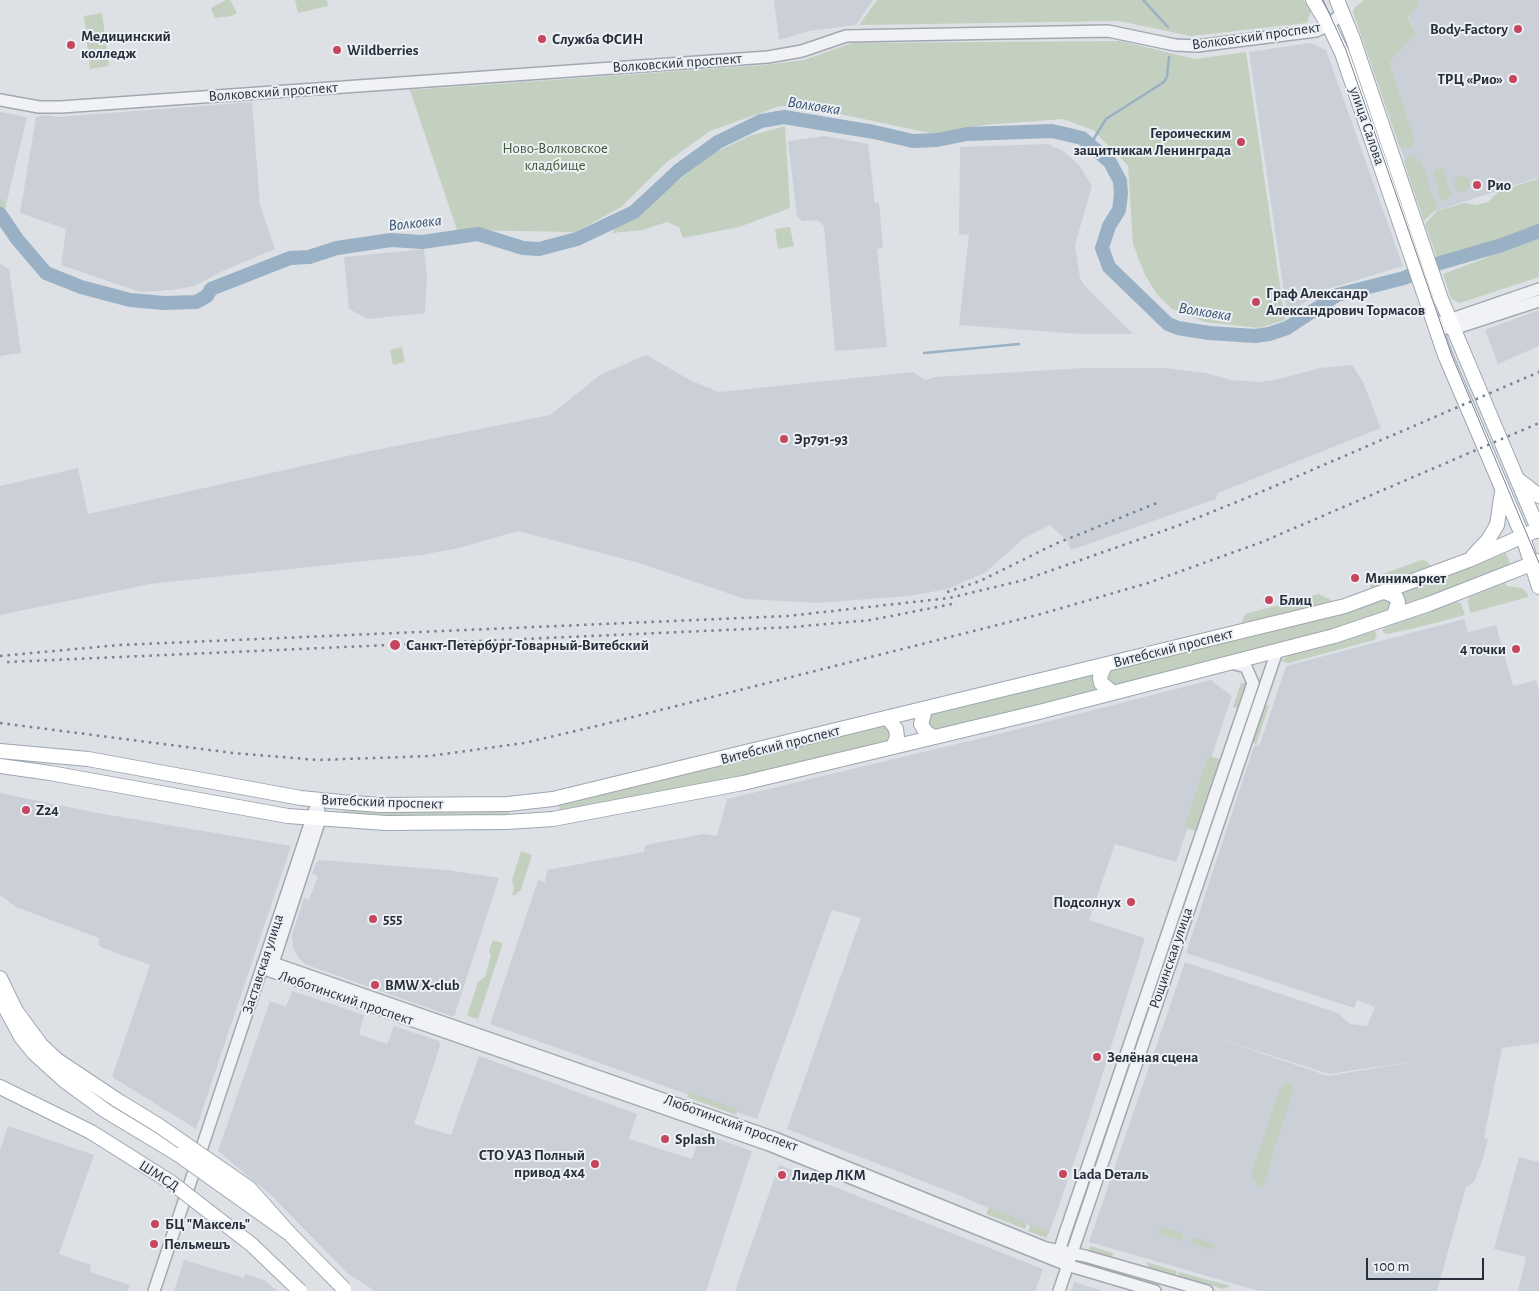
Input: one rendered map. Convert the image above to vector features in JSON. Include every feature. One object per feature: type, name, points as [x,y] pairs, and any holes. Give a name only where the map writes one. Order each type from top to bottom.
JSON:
[{"type":"main road","name":"улица Салова","points":[[1312,0],[1329,25],[1342,53],[1434,325]]},
{"type":"main road","name":"улица Салова","points":[[1340,6],[1451,324]]},
{"type":"main road","points":[[1451,324],[1539,530]]},
{"type":"main road","points":[[1434,325],[1472,420],[1535,562],[1539,587]]},
{"type":"main road","points":[[1518,479],[1539,496]]},
{"type":"main road","points":[[1469,560],[1488,540],[1497,525],[1502,488]]},
{"type":"main road","name":"Витебский проспект","points":[[0,751],[88,759],[318,800],[380,805],[508,804],[553,799],[925,710],[1345,606],[1469,560],[1539,530]]},
{"type":"main road","name":"Витебский проспект","points":[[0,766],[50,772],[242,808],[316,819],[386,823],[507,822],[582,815],[695,794],[893,747],[1334,636],[1394,616],[1535,562]]},
{"type":"main road","points":[[1385,592],[1396,597],[1398,602],[1394,616]]},
{"type":"main road","points":[[1105,665],[1100,678],[1102,683],[1113,693]]},
{"type":"main road","points":[[925,710],[922,724],[925,731],[933,737]]},
{"type":"main road","points":[[888,718],[896,729],[897,737],[893,747]]},
{"type":"main road","points":[[0,774],[50,772]]},
{"type":"main road","points":[[507,822],[513,813],[508,804]]},
{"type":"main road","points":[[0,978],[16,1010],[41,1044],[57,1060],[158,1125],[249,1188],[290,1234]]},
{"type":"main road","name":"ШМСД","points":[[0,998],[21,1037],[34,1053],[65,1081],[106,1111],[179,1155],[290,1234],[346,1291]]},
{"type":"main road","name":"ШМСД","points":[[0,1087],[91,1132],[172,1184],[252,1245],[300,1291]]},
{"type":"street","name":"Волковский проспект","points":[[0,100],[55,108],[768,57],[802,51],[846,36],[1108,31],[1180,46],[1197,46],[1316,31],[1329,25],[1340,6]]},
{"type":"street","points":[[1451,324],[1539,289]]},
{"type":"street","points":[[1434,325],[1451,324],[1539,301]]},
{"type":"street","name":"Рощинская улица","points":[[1066,1250],[1277,651]]},
{"type":"street","name":"Рощинская улица","points":[[1058,1291],[1067,1265],[1066,1250],[1253,683],[1246,667],[1231,663]]},
{"type":"street","name":"Заставская улица","points":[[154,1291],[268,964],[316,819],[318,800]]},
{"type":"street","name":"Люботинский проспект","points":[[268,964],[775,1138],[1042,1246],[1066,1250],[1207,1291]]},
{"type":"street","name":"Люботинский проспект","points":[[268,964],[270,972],[769,1145],[1067,1265],[1155,1291]]},
{"type":"shaded area","points":[[774,0],[873,0],[856,25],[809,31],[779,40]]},
{"type":"shaded area","points":[[1420,0],[1539,0],[1539,177],[1424,215],[1373,70],[1415,31],[1407,14]]},
{"type":"shaded area","points":[[1310,43],[1326,50],[1403,266],[1328,289],[1287,313],[1249,52]]},
{"type":"shaded area","points":[[252,102],[260,205],[275,249],[225,270],[194,286],[173,290],[140,292],[61,265],[66,229],[20,213],[36,117]]},
{"type":"shaded area","points":[[0,112],[27,117],[6,205],[0,197]]},
{"type":"shaded area","points":[[825,136],[868,144],[875,203],[879,203],[883,248],[877,249],[887,347],[835,351],[824,226],[817,220],[802,221],[797,216],[788,141]]},
{"type":"shaded area","points":[[1048,144],[1063,151],[1079,165],[1092,186],[1075,245],[1080,278],[1084,285],[1133,334],[1081,334],[959,325],[969,235],[959,234],[960,147]]},
{"type":"shaded area","points":[[424,249],[427,274],[425,313],[368,319],[349,309],[344,257]]},
{"type":"shaded area","points":[[0,264],[9,269],[21,353],[0,356]]},
{"type":"shaded area","points":[[1539,310],[1539,346],[1498,364],[1485,330]]},
{"type":"shaded area","points":[[646,355],[692,381],[719,392],[913,372],[925,380],[935,377],[1084,368],[1165,368],[1205,373],[1232,380],[1257,382],[1275,380],[1320,368],[1352,365],[1363,382],[1381,428],[1218,493],[1216,499],[1071,550],[1067,541],[1050,525],[1024,538],[986,572],[948,589],[908,596],[817,603],[745,599],[639,563],[518,531],[459,548],[421,555],[150,584],[0,615],[0,486],[78,468],[88,514],[356,454],[550,415],[600,375]]},
{"type":"shaded area","points":[[1464,619],[1468,632],[1496,625],[1513,686],[1536,680],[1539,691],[1539,1043],[1502,1048],[1484,1138],[1488,1139],[1482,1162],[1474,1182],[1466,1187],[1437,1291],[1259,1291],[1089,1242],[1185,962],[1338,1013],[1350,1024],[1367,1026],[1375,1007],[1357,1000],[1354,1008],[1186,953],[1254,746],[1260,744],[1286,666]],"holes":[[[1210,1036],[1329,1074],[1423,1060],[1328,1076]]]},
{"type":"shaded area","points":[[1211,680],[1232,696],[1176,862],[1115,844],[1089,920],[1145,938],[1086,1127],[1049,1234],[951,1192],[787,1129],[861,918],[832,910],[757,1119],[490,1024],[538,880],[545,882],[547,870],[644,852],[645,845],[704,834],[717,836],[727,799],[1015,730]]},
{"type":"shaded area","points":[[0,793],[98,813],[291,846],[196,1129],[112,1077],[150,965],[100,947],[98,943],[99,938],[16,907],[0,895]]},
{"type":"shaded area","points":[[320,860],[448,870],[499,878],[454,1017],[307,965],[299,959],[293,948],[292,935],[304,898],[309,900],[318,876],[312,874],[316,863]]},
{"type":"shaded area","points":[[292,991],[364,1015],[359,1034],[387,1044],[394,1026],[439,1041],[440,1046],[414,1124],[451,1135],[479,1056],[637,1114],[629,1139],[692,1159],[701,1133],[752,1151],[706,1291],[375,1291],[347,1273],[273,1197],[218,1151],[270,1001],[286,1007]]},
{"type":"shaded area","points":[[8,1126],[94,1155],[59,1254],[91,1265],[90,1272],[130,1285],[127,1291],[0,1291],[0,1150]]},
{"type":"shaded area","points":[[1519,1157],[1539,1162],[1539,1291],[1518,1291],[1526,1257],[1494,1249]]},
{"type":"shaded area","points":[[779,1165],[1043,1269],[1035,1291],[735,1291]]},
{"type":"shaded area","points":[[184,1260],[244,1278],[245,1274],[264,1280],[277,1291],[174,1291]]},
{"type":"shaded area","points":[[1074,1282],[1103,1291],[1071,1291]]},
{"type":"green space","points":[[226,0],[230,0],[237,13],[232,16],[215,18],[211,8]]},
{"type":"green space","points":[[295,0],[327,0],[328,6],[298,13]]},
{"type":"green space","points":[[877,0],[1303,0],[1311,11],[1307,23],[1191,36],[1119,21],[859,25]]},
{"type":"green space","points":[[1364,0],[1419,0],[1418,6],[1408,17],[1416,34],[1389,62],[1414,140],[1414,144],[1409,147],[1400,148],[1353,12],[1355,7]]},
{"type":"green space","points":[[102,13],[109,66],[90,69],[84,16]]},
{"type":"green space","name":"Ново-Волковское кладбище","points":[[1120,41],[1195,59],[1246,52],[1285,320],[1259,328],[1205,322],[1172,309],[1156,293],[1145,275],[1133,244],[1128,166],[1093,130],[1063,119],[984,125],[934,134],[821,110],[780,106],[710,131],[667,162],[621,207],[576,232],[457,230],[410,90],[765,65],[804,60],[852,43]]},
{"type":"green space","points":[[785,126],[790,208],[739,227],[683,238],[679,227],[667,222],[643,230],[612,233],[619,218],[675,183],[714,153],[749,136]]},
{"type":"green space","points":[[1415,156],[1423,166],[1437,208],[1424,221],[1404,162],[1406,158]]},
{"type":"green space","points":[[1443,169],[1452,195],[1445,201],[1441,199],[1433,173],[1434,170]]},
{"type":"green space","points":[[1462,176],[1470,184],[1462,192],[1454,184]]},
{"type":"green space","points":[[1539,178],[1539,225],[1509,237],[1477,247],[1462,249],[1437,258],[1425,224],[1437,211],[1464,203],[1476,205],[1488,202],[1498,192]]},
{"type":"green space","points":[[0,197],[6,205],[0,227]]},
{"type":"green space","points":[[790,227],[794,246],[778,249],[775,229]]},
{"type":"green space","points":[[1539,238],[1539,277],[1459,303],[1451,298],[1443,274]]},
{"type":"green space","points":[[402,347],[405,362],[393,365],[390,350]]},
{"type":"green space","points":[[1506,553],[1511,566],[1403,607],[1399,594]]},
{"type":"green space","points":[[1422,560],[1427,561],[1431,567],[1372,589],[1370,587],[1374,577]]},
{"type":"green space","points":[[1505,583],[1506,586],[1522,588],[1528,594],[1528,597],[1470,613],[1469,597]]},
{"type":"green space","points":[[1319,594],[1333,601],[1241,624],[1245,614]]},
{"type":"green space","points":[[1384,599],[1391,602],[1392,609],[1354,624],[1116,687],[1111,686],[1107,678],[1108,672],[1112,670],[1320,619]]},
{"type":"green space","points":[[1456,602],[1461,603],[1465,615],[1416,628],[1386,634],[1383,632],[1383,628]]},
{"type":"green space","points":[[1375,631],[1377,636],[1374,640],[1289,663],[1281,661],[1289,655]]},
{"type":"green space","points":[[1096,674],[1100,691],[938,729],[928,726],[928,718],[934,714]]},
{"type":"green space","points":[[1241,683],[1246,683],[1237,708],[1233,707]]},
{"type":"green space","points":[[1265,705],[1269,706],[1256,744],[1252,742]]},
{"type":"green space","points":[[884,726],[891,730],[889,741],[731,780],[559,811],[561,804]]},
{"type":"green space","points":[[1208,756],[1220,759],[1195,831],[1184,827]]},
{"type":"green space","points":[[343,809],[508,811],[509,813],[506,816],[386,817],[343,814]]},
{"type":"green space","points":[[521,851],[532,855],[521,890],[512,895],[514,888],[512,880]]},
{"type":"green space","points":[[493,940],[503,943],[478,1019],[467,1016],[478,982],[485,977],[491,956],[489,951]]},
{"type":"green space","points":[[1286,1083],[1292,1083],[1294,1088],[1263,1186],[1259,1187],[1252,1178],[1253,1169],[1279,1090]]},
{"type":"green space","points":[[689,1092],[738,1109],[736,1115],[687,1097]]},
{"type":"green space","points":[[989,1207],[1027,1223],[1025,1229],[986,1214]]},
{"type":"green space","points":[[1031,1224],[1049,1232],[1046,1238],[1028,1231]]},
{"type":"green space","points":[[1160,1226],[1184,1234],[1182,1241],[1158,1233]]},
{"type":"green space","points":[[1193,1237],[1214,1244],[1212,1250],[1191,1244]]},
{"type":"green space","points":[[1090,1246],[1113,1253],[1112,1257],[1092,1251],[1089,1249]]},
{"type":"green space","points":[[1146,1262],[1177,1271],[1176,1275],[1149,1267]]},
{"type":"green space","points":[[1179,1272],[1231,1286],[1224,1289],[1178,1276]]},
{"type":"waterway","points":[[1143,0],[1168,27]]},
{"type":"waterway","points":[[1090,145],[1106,119],[1164,82],[1167,77],[1169,57]]},
{"type":"waterway","name":"Волковка","points":[[0,214],[17,239],[46,273],[81,287],[130,300],[164,303],[196,302],[207,296],[211,289],[290,258],[309,257],[337,248],[391,240],[422,242],[478,234],[523,248],[539,249],[577,239],[634,212],[678,171],[718,142],[761,121],[784,117],[874,132],[913,141],[937,140],[967,134],[1052,131],[1082,138],[1110,162],[1120,181],[1119,210],[1109,226],[1102,248],[1109,267],[1168,324],[1178,328],[1209,333],[1255,336],[1287,328],[1337,295],[1404,278],[1440,263],[1502,245],[1539,231]]},
{"type":"waterway","points":[[924,353],[1019,344]]},
{"type":"tram line","points":[[1323,0],[1346,50],[1452,356],[1539,563]]},
{"type":"railway","points":[[0,656],[119,645],[788,616],[949,598],[1024,580],[1177,526],[1261,492],[1539,372]]},
{"type":"railway","points":[[0,723],[233,753],[318,760],[430,756],[524,743],[1041,614],[1148,583],[1262,542],[1539,423]]},
{"type":"railway","points":[[947,592],[980,581],[1055,544],[1157,503]]},
{"type":"railway","points":[[7,662],[793,627],[871,620],[957,603]]},
{"type":"place","name":"Body-Factory","points":[[1518,29]]},
{"type":"place","name":"Служба ФСИН","points":[[542,39]]},
{"type":"place","name":"Медицинский колледж","points":[[71,45]]},
{"type":"place","name":"Wildberries","points":[[337,50]]},
{"type":"place","name":"ТРЦ «Рио»","points":[[1513,79]]},
{"type":"place","name":"Героическим защитникам Ленинграда","points":[[1241,142]]},
{"type":"place","name":"Рио","points":[[1477,185]]},
{"type":"place","name":"Граф Александр Александрович Тормасов","points":[[1256,302]]},
{"type":"place","name":"Эр791-93","points":[[784,439]]},
{"type":"place","name":"Минимаркет","points":[[1355,578]]},
{"type":"place","name":"Блиц","points":[[1269,600]]},
{"type":"place","name":"Санкт-Петербург-Товарный-Витебский","points":[[395,645]]},
{"type":"place","name":"4 точки","points":[[1516,649]]},
{"type":"place","name":"Z24","points":[[26,810]]},
{"type":"place","name":"Подсолнух","points":[[1131,902]]},
{"type":"place","name":"555","points":[[373,919]]},
{"type":"place","name":"BMW X-club","points":[[375,985]]},
{"type":"place","name":"Зелёная сцена","points":[[1097,1057]]},
{"type":"place","name":"Splash","points":[[665,1139]]},
{"type":"place","name":"СТО УАЗ Полный привод 4х4","points":[[595,1164]]},
{"type":"place","name":"Lada Dеталь","points":[[1063,1174]]},
{"type":"place","name":"Лидер ЛКМ","points":[[782,1175]]},
{"type":"place","name":"БЦ \"Максель\"","points":[[155,1224]]},
{"type":"place","name":"Пельмешъ","points":[[154,1244]]}]
